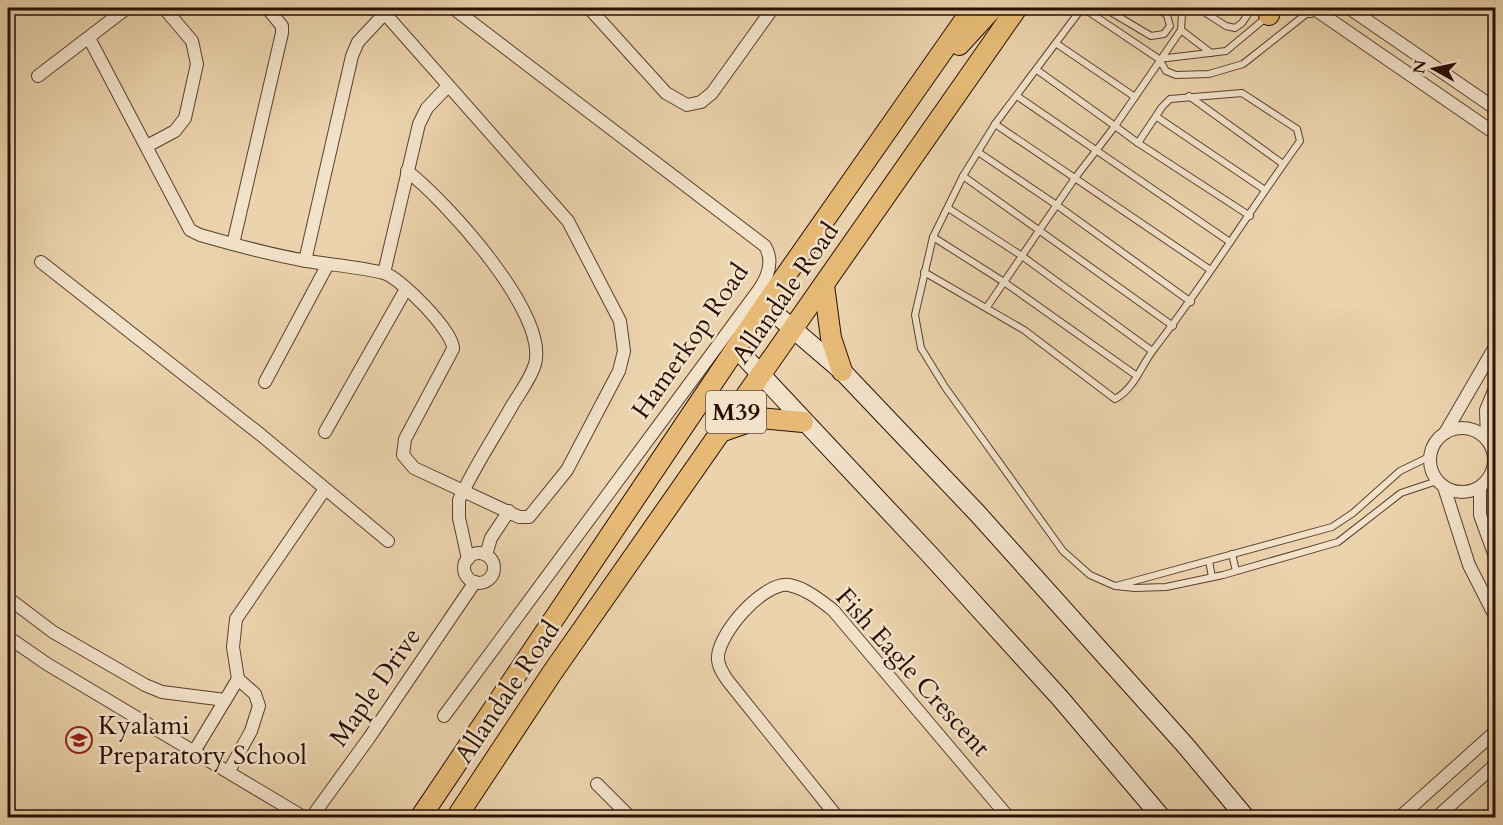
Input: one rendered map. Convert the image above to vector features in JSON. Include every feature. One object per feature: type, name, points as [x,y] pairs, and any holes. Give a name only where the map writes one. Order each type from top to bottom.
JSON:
[{"type":"main road","name":"Allandale Road","points":[[420,818],[765,305],[974,8]]},
{"type":"main road","points":[[914,92],[993,8]]},
{"type":"main road","name":"Allandale Road","points":[[456,818],[565,654],[1017,8]]},
{"type":"main road","points":[[824,285],[828,326],[842,370]]},
{"type":"main road","points":[[723,431],[760,418],[803,422]]},
{"type":"street","points":[[38,76],[127,8]]},
{"type":"street","points":[[147,146],[174,131],[186,118],[197,64],[192,41],[164,8]]},
{"type":"street","points":[[232,244],[282,33],[282,26],[267,8]]},
{"type":"street","name":"Hamerkop Road","points":[[444,716],[758,291],[766,277],[770,260],[765,246],[453,8]]},
{"type":"street","points":[[589,8],[666,93],[687,105],[701,102],[712,93],[773,8]]},
{"type":"street","points":[[1349,8],[1360,18],[1496,109]]},
{"type":"street","points":[[1312,9],[1496,134]]},
{"type":"street","points":[[89,38],[190,230],[232,244],[305,261],[384,273],[406,289],[439,323],[454,343],[450,358],[405,439],[403,455],[414,468],[463,491],[522,517],[532,515],[567,470],[624,360],[621,321],[568,221],[383,10],[358,42],[352,56],[305,261]]},
{"type":"street","points":[[384,273],[421,118],[448,86]]},
{"type":"street","points":[[407,171],[445,207],[502,275],[517,298],[535,339],[537,354],[529,378],[463,491],[458,508],[468,559],[465,573],[475,582],[485,582],[492,575],[493,562],[486,555],[477,554],[468,559]]},
{"type":"street","points":[[41,262],[261,435],[388,541]]},
{"type":"street","points":[[265,382],[328,264]]},
{"type":"street","points":[[325,432],[406,289]]},
{"type":"street","points":[[765,305],[842,370],[986,523],[1185,745],[1246,818]]},
{"type":"street","points":[[1496,345],[1445,433],[1434,445],[1431,456],[1431,468],[1440,484],[1469,564],[1496,618]]},
{"type":"street","points":[[736,348],[803,422],[932,556],[1060,698],[1162,818]]},
{"type":"street","points":[[1440,484],[1466,493],[1480,487],[1494,469],[1494,453],[1487,439],[1486,410],[1496,386]]},
{"type":"street","points":[[1445,433],[1467,428],[1487,439]]},
{"type":"street","points":[[1480,487],[1480,514],[1496,559]]},
{"type":"street","points":[[229,771],[258,713],[257,697],[238,679],[232,647],[236,619],[325,489]]},
{"type":"street","points":[[486,555],[491,538],[509,511]]},
{"type":"street","name":"Maple Drive","points":[[311,818],[369,738],[475,582]]},
{"type":"street","name":"Fish Eagle Crescent","points":[[838,818],[728,681],[718,662],[719,648],[726,635],[759,595],[775,587],[788,585],[800,589],[833,610],[1009,818]]},
{"type":"street","points":[[8,598],[53,632],[145,685],[162,692],[225,699]]},
{"type":"street","points":[[8,637],[66,676],[195,750],[305,818]]},
{"type":"street","points":[[195,750],[238,679]]},
{"type":"street","points":[[1399,818],[1496,730]]},
{"type":"street","points":[[1436,818],[1496,764]]},
{"type":"street","points":[[597,784],[631,818]]},
{"type":"lane","points":[[1312,9],[1243,64],[1209,74],[1176,75],[1166,71],[1159,59],[1083,8],[995,124],[963,176],[933,237],[915,315],[921,348],[945,387],[1063,551],[1090,575],[1115,586],[1166,587],[1236,571],[1338,542],[1401,493],[1440,484]]},
{"type":"lane","points":[[1104,8],[1151,36],[1164,34],[1170,26],[1167,15],[1157,8]]},
{"type":"lane","points":[[987,307],[1075,178],[1115,126],[1181,30],[1183,22],[1180,8]]},
{"type":"lane","points":[[1198,8],[1226,26],[1235,28],[1267,9]]},
{"type":"lane","points":[[1360,18],[1369,8]]},
{"type":"lane","points":[[1159,59],[1226,51],[1267,9]]},
{"type":"lane","points":[[1181,30],[1211,53]]},
{"type":"lane","points":[[1057,44],[1135,98]]},
{"type":"lane","points":[[1037,69],[1138,143],[1250,216]]},
{"type":"lane","points":[[924,272],[1024,330],[1115,399],[1127,393],[1152,351],[1191,302],[1209,269],[1250,216],[1265,190],[1300,141],[1297,129],[1242,93],[1170,99],[1138,143]]},
{"type":"lane","points":[[1017,96],[1230,242]]},
{"type":"lane","points":[[1189,96],[1283,164]]},
{"type":"lane","points":[[1157,117],[1265,190]]},
{"type":"lane","points":[[995,124],[1209,269]]},
{"type":"lane","points":[[978,152],[1058,206],[1191,302]]},
{"type":"lane","points":[[963,176],[1041,229],[1173,326]]},
{"type":"lane","points":[[948,208],[1022,256],[1152,351]]},
{"type":"lane","points":[[933,237],[1004,282],[1137,376]]},
{"type":"lane","points":[[1115,586],[1332,527],[1353,513],[1400,471],[1431,456]]},
{"type":"lane","points":[[1232,554],[1236,571]]},
{"type":"lane","points":[[1209,561],[1212,577]]},
{"type":"place","name":"Kyalami Preparatory School","points":[[79,740]]}]
